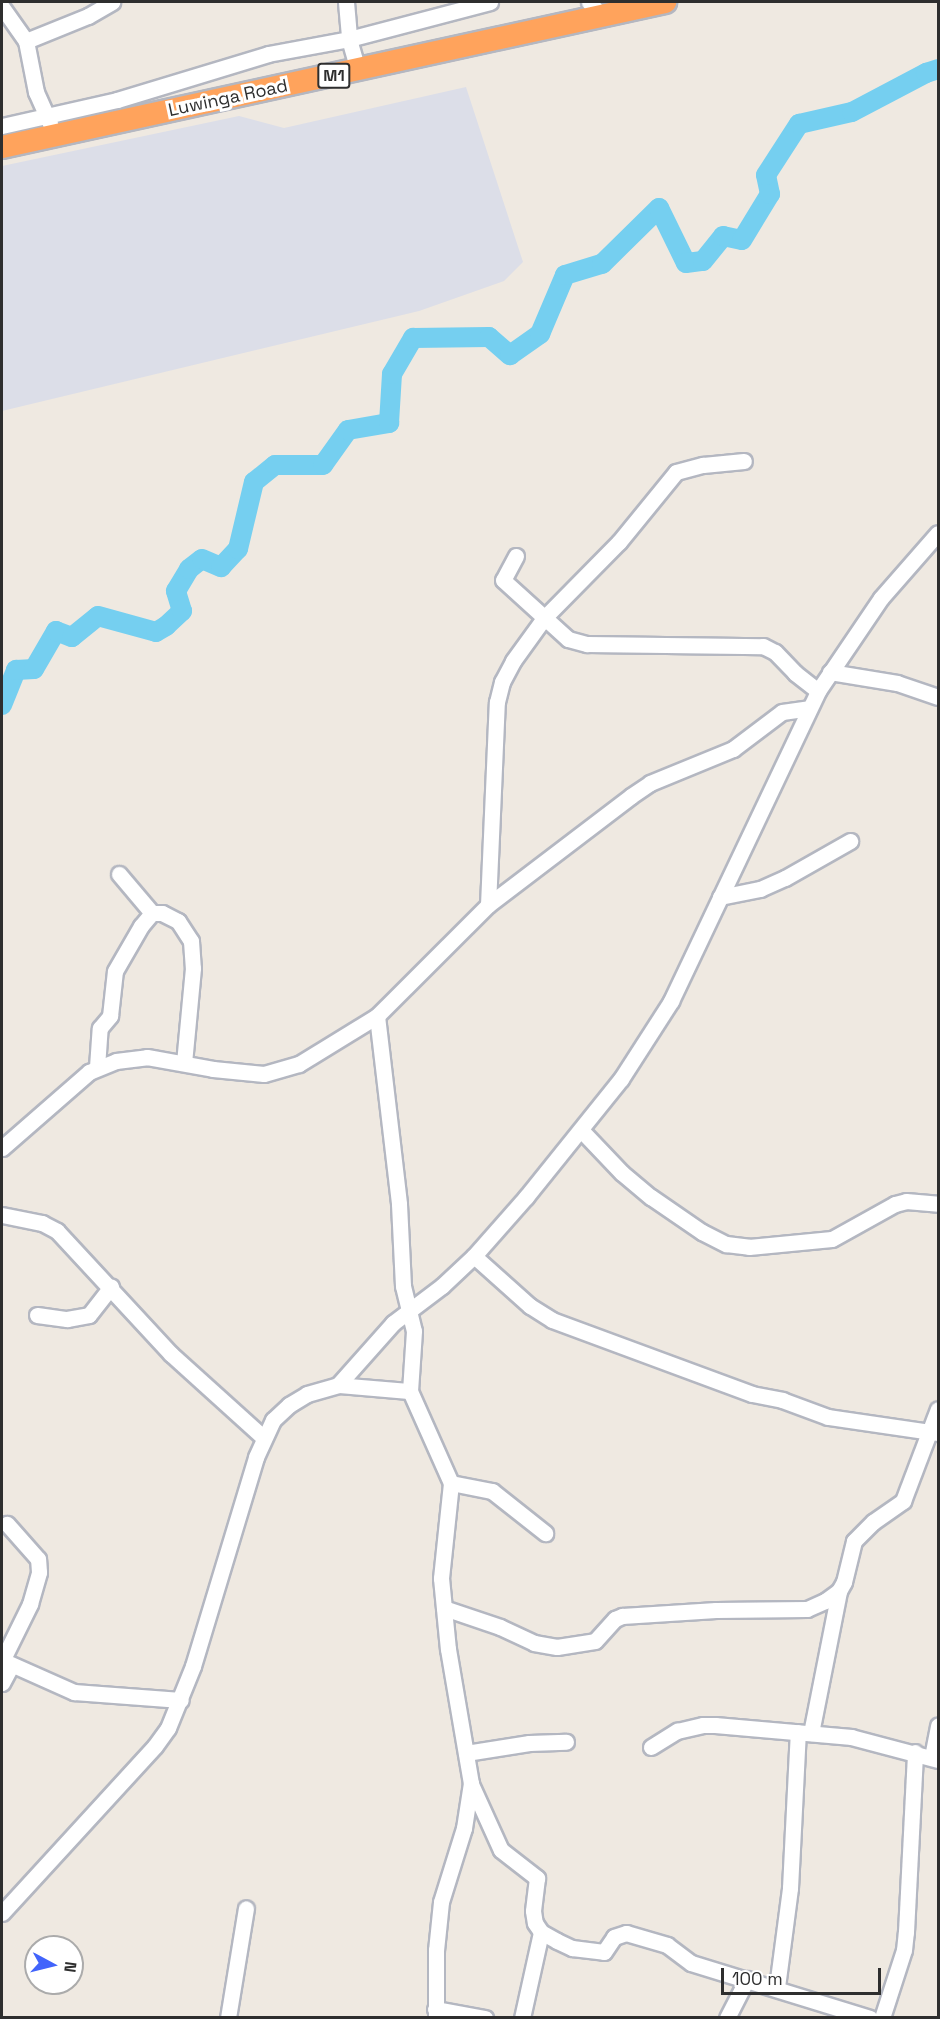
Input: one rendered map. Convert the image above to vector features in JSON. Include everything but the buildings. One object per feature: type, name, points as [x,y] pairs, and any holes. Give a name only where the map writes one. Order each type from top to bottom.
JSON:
[{"type":"highway","name":"Luwinga Road","points":[[2,147],[51,125],[358,70],[596,9],[661,2]]},
{"type":"street","points":[[26,41],[88,16],[112,2]]},
{"type":"street","points":[[346,2],[349,39],[358,70]]},
{"type":"street","points":[[2,126],[51,125],[117,100],[268,54],[349,39],[490,2]]},
{"type":"street","points":[[2,7],[26,41],[36,92],[51,125]]},
{"type":"street","points":[[488,905],[491,782],[497,702],[502,682],[513,661],[544,618],[619,542],[676,472],[687,467],[744,461]]},
{"type":"street","points":[[338,1385],[364,1353],[408,1310],[442,1286],[474,1256],[581,1130],[652,1034],[695,952],[818,691],[881,598],[939,534]]},
{"type":"street","points":[[516,556],[503,580],[568,639],[577,643],[763,646],[775,652],[795,673],[818,691]]},
{"type":"street","points":[[830,672],[897,683],[939,697]]},
{"type":"street","points":[[2,1148],[97,1067],[116,1061],[147,1058],[255,1073],[283,1070],[298,1064],[377,1016],[488,905],[631,795],[650,783],[733,749],[782,712],[809,708]]},
{"type":"street","points":[[720,897],[760,889],[785,878],[850,841]]},
{"type":"street","points":[[118,873],[138,893],[152,913]]},
{"type":"street","points":[[97,1067],[100,1028],[110,1016],[115,971],[141,926],[152,913],[162,913],[178,921],[191,940],[193,968],[184,1064]]},
{"type":"street","points":[[377,1016],[399,1204],[403,1286],[414,1331],[410,1391],[451,1483],[441,1578],[452,1676],[471,1783],[501,1850],[537,1878],[533,1911],[535,1923],[541,1932],[572,1948],[599,1952],[609,1948],[619,1934],[667,1945],[691,1963],[777,1987],[870,2018]]},
{"type":"street","points":[[581,1130],[622,1173],[651,1197],[702,1232],[726,1244],[749,1247],[832,1239],[895,1204],[906,1201],[939,1204]]},
{"type":"street","points":[[2,1215],[51,1227],[111,1287],[171,1354],[264,1438]]},
{"type":"street","points":[[474,1256],[530,1306],[552,1320],[752,1394],[782,1400],[828,1416],[934,1432]]},
{"type":"street","points":[[37,1315],[67,1319],[90,1315],[111,1287]]},
{"type":"street","points":[[2,1913],[155,1746],[168,1728],[181,1700],[256,1457],[273,1420],[289,1405],[307,1394],[338,1385],[410,1391]]},
{"type":"street","points":[[777,1987],[790,1888],[804,1733],[839,1591],[844,1582],[854,1541],[873,1522],[903,1501],[934,1432],[939,1409]]},
{"type":"street","points":[[451,1483],[492,1491],[545,1533]]},
{"type":"street","points":[[2,1683],[5,1662],[30,1604],[39,1572],[38,1559],[7,1524]]},
{"type":"street","points":[[444,1608],[534,1643],[557,1647],[595,1641],[603,1636],[615,1619],[622,1616],[723,1609],[799,1611],[825,1601],[839,1591]]},
{"type":"street","points":[[5,1662],[74,1692],[181,1700]]},
{"type":"street","points":[[651,1747],[677,1731],[703,1725],[851,1737],[935,1758],[939,1726]]},
{"type":"street","points":[[466,1754],[529,1743],[566,1742]]},
{"type":"street","points":[[882,2018],[904,1950],[915,1752]]},
{"type":"street","points":[[471,1783],[464,1828],[441,1902],[436,1950],[435,2013],[485,2018]]},
{"type":"street","points":[[228,2018],[246,1908]]},
{"type":"street","points":[[522,2018],[541,1932]]},
{"type":"street","points":[[727,2018],[747,1978]]},
{"type":"shaded area","points":[[466,87],[523,262],[504,281],[419,311],[2,411],[2,166],[239,116],[284,128]]},
{"type":"waterway","points":[[2,705],[16,670],[34,669],[56,631],[72,637],[98,616],[156,632],[166,626],[182,611],[176,591],[189,569],[202,559],[221,567],[238,549],[254,482],[275,465],[323,465],[348,430],[389,423],[392,374],[413,338],[489,337],[510,355],[540,334],[565,275],[602,264],[659,208],[686,263],[703,261],[723,236],[742,240],[770,194],[766,175],[799,124],[852,112],[938,69]]}]
